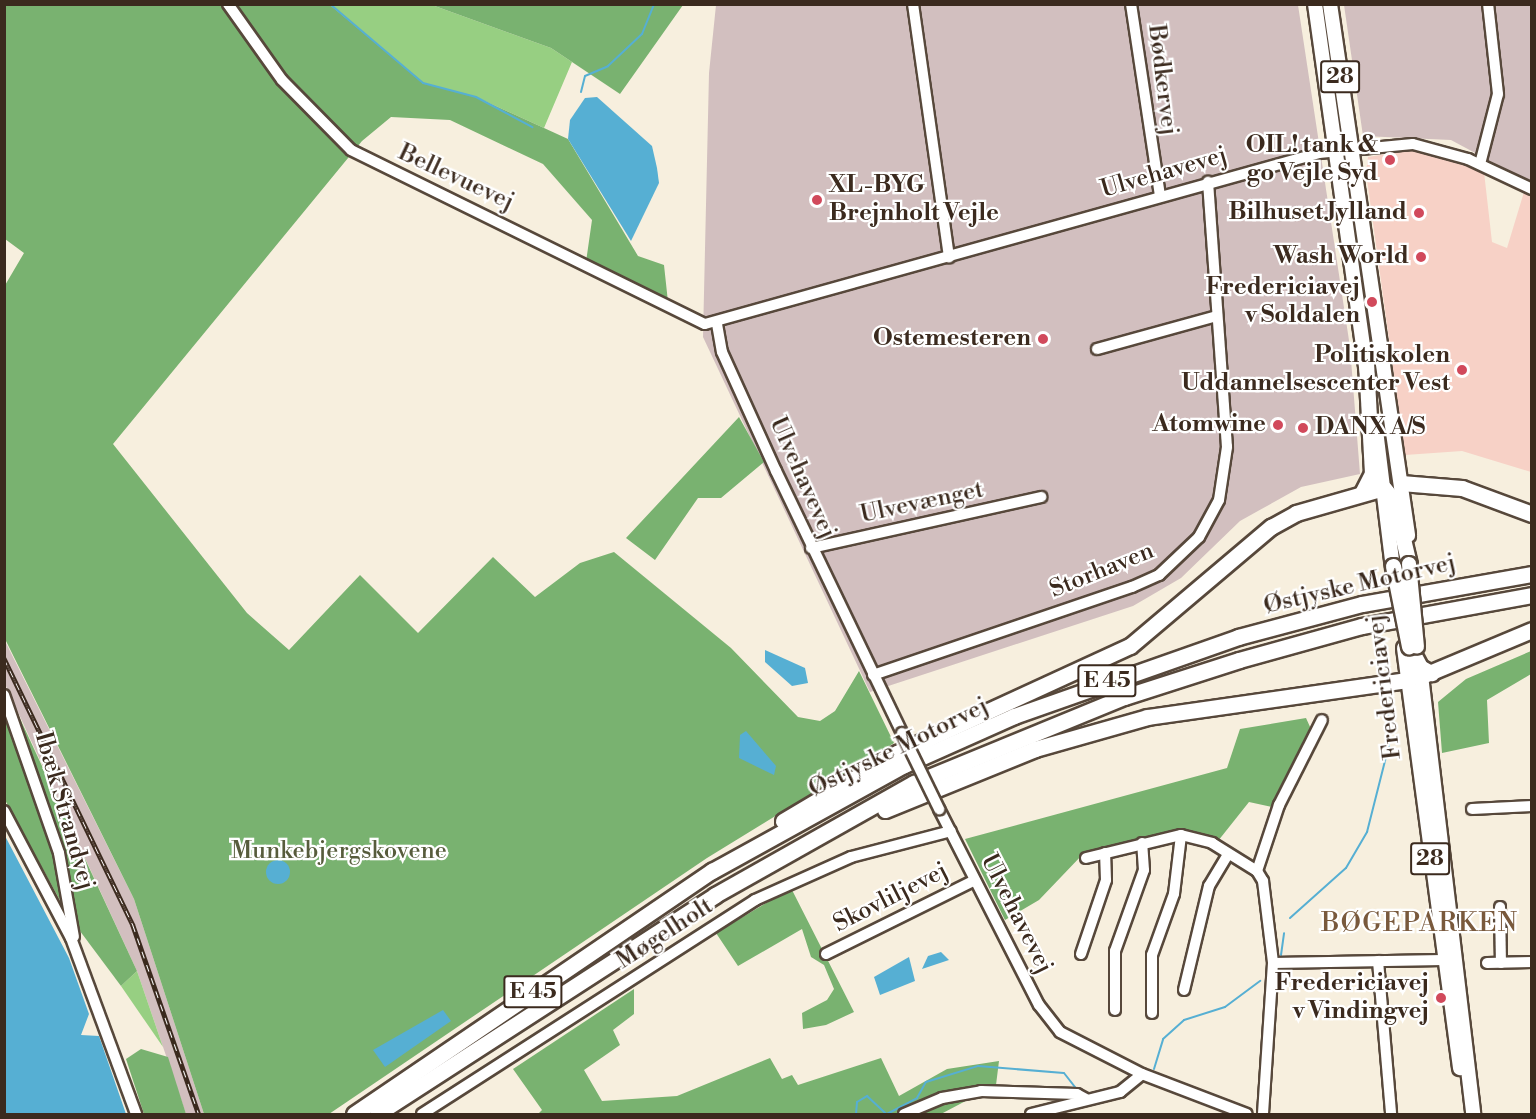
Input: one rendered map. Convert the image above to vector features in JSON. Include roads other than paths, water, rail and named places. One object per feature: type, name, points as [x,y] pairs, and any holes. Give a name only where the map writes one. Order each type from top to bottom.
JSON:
[{"type":"highway","points":[[1362,493],[1372,473],[1366,361]]},
{"type":"highway","points":[[1401,483],[1462,488],[1532,514]]},
{"type":"highway","points":[[712,871],[723,858],[897,753],[1130,646],[1271,528],[1322,502],[1384,488],[1394,501],[1409,564]]},
{"type":"highway","points":[[1393,566],[1410,647],[1420,674]]},
{"type":"highway","name":"Østjyske Motorvej","points":[[354,1114],[712,871],[904,765],[1118,677],[1238,637],[1362,604],[1532,574]]},
{"type":"highway","name":"Østjyske Motorvej","points":[[377,1114],[592,973],[797,849],[914,783],[1124,697],[1362,626],[1532,595]]},
{"type":"highway","points":[[797,849],[948,781],[1100,729],[1186,711],[1420,674],[1532,630]]},
{"type":"main road","name":"28","points":[[1315,4],[1384,488],[1393,566]]},
{"type":"main road","name":"Fredericiavej","points":[[1330,4],[1401,483],[1409,564],[1410,647]]},
{"type":"main road","points":[[1317,22],[1340,141],[1350,148]]},
{"type":"main road","points":[[1334,150],[1343,158],[1371,338],[1382,364]]},
{"type":"main road","points":[[1384,488],[1401,483]]},
{"type":"main road","name":"Fredericiavej","points":[[1420,674],[1443,960],[1466,1114]]},
{"type":"main road","name":"Fredericiavej","points":[[1420,674],[1473,1114]]},
{"type":"street","name":"Bellevuevej","points":[[228,4],[282,80],[360,155],[705,324],[717,324]]},
{"type":"street","points":[[913,4],[949,257]]},
{"type":"street","name":"Bødkervej","points":[[1131,4],[1160,196]]},
{"type":"street","points":[[1480,164],[1498,94],[1488,4]]},
{"type":"street","name":"Ulvehavevej","points":[[1247,1114],[1142,1074],[1072,1041],[1047,1018],[939,809],[811,548],[722,352],[717,324],[1160,196],[1334,150],[1413,144],[1480,164],[1532,189]]},
{"type":"street","name":"Storhaven","points":[[873,675],[1132,587],[1181,558],[1210,520],[1225,479],[1208,183]]},
{"type":"street","points":[[1097,349],[1217,316]]},
{"type":"street","name":"Ulvevænget","points":[[811,548],[1041,497]]},
{"type":"street","name":"Ibæk Strandvej","points":[[4,695],[36,772],[59,853],[71,938]]},
{"type":"street","points":[[1257,871],[1279,805],[1322,720]]},
{"type":"street","points":[[1472,809],[1532,807]]},
{"type":"street","name":"Ibæk Strandvej","points":[[4,811],[71,938],[136,1114]]},
{"type":"street","name":"Møgelholt","points":[[422,1114],[755,900],[851,856],[951,831]]},
{"type":"street","points":[[1152,1013],[1152,955],[1173,894],[1181,835]]},
{"type":"street","points":[[1086,858],[1181,835],[1212,843],[1257,871],[1263,881],[1273,963],[1263,1114]]},
{"type":"street","points":[[1115,1010],[1115,951],[1144,870],[1142,843]]},
{"type":"street","points":[[1081,954],[1106,879],[1104,853]]},
{"type":"street","points":[[1184,990],[1209,886],[1228,854]]},
{"type":"street","name":"Skovliljevej","points":[[826,954],[975,879]]},
{"type":"street","points":[[1500,907],[1501,963]]},
{"type":"street","points":[[1273,963],[1443,960]]},
{"type":"street","points":[[1378,961],[1390,1114]]},
{"type":"street","points":[[1487,963],[1532,962]]},
{"type":"street","points":[[1031,1114],[1132,1087],[1142,1074]]},
{"type":"street","points":[[904,1114],[942,1098],[981,1091],[1077,1094],[1086,1099]]},
{"type":"water","points":[[597,97],[652,146],[659,183],[631,241],[568,139],[570,120],[585,98]]},
{"type":"water","points":[[765,650],[805,668],[808,683],[792,686],[765,662]]},
{"type":"water","points":[[746,731],[776,766],[774,775],[739,758],[740,735]]},
{"type":"water","points":[[4,834],[69,958],[89,1014],[81,1035],[99,1036],[126,1114],[5,1114]]},
{"type":"water","points":[[278,860],[286,864],[290,872],[286,880],[278,884],[270,880],[266,872],[270,864]]},
{"type":"water","points":[[941,952],[949,960],[922,969],[928,956]]},
{"type":"water","points":[[909,957],[915,981],[880,995],[874,977]]},
{"type":"water","points":[[443,1010],[451,1021],[385,1067],[373,1050]]},
{"type":"waterway","points":[[330,4],[423,83],[476,97],[532,127]]},
{"type":"waterway","points":[[581,92],[585,76],[608,66],[642,34],[654,4]]},
{"type":"waterway","points":[[1290,918],[1346,868],[1367,832],[1389,745],[1388,701]]},
{"type":"waterway","points":[[1281,955],[1284,933]]},
{"type":"waterway","points":[[1154,1069],[1163,1039],[1184,1020],[1225,1007],[1260,981]]},
{"type":"waterway","points":[[887,1114],[917,1098],[926,1082],[978,1066],[1064,1073],[1078,1091]]},
{"type":"waterway","points":[[856,1114],[857,1102],[867,1096],[886,1114]]},
{"type":"railway","points":[[4,658],[133,925],[199,1114]]},
{"type":"place","name":"OIL! tank & go Vejle Syd","points":[[1390,160]]},
{"type":"place","name":"XL-BYG Brejnholt Vejle","points":[[817,200]]},
{"type":"place","name":"Bilhuset Jylland","points":[[1419,213]]},
{"type":"place","name":"Wash World","points":[[1421,257]]},
{"type":"place","name":"Fredericiavej v Soldalen","points":[[1372,302]]},
{"type":"place","name":"Ostemesteren","points":[[1043,339]]},
{"type":"place","name":"Politiskolen Uddannelsescenter Vest","points":[[1462,370]]},
{"type":"place","name":"Atomwine","points":[[1278,425]]},
{"type":"place","name":"DANX A/S","points":[[1303,428]]},
{"type":"place","name":"Fredericiavej v Vindingvej","points":[[1441,998]]},
{"type":"district","name":"BØGEPARKEN","points":[[1420,924]]},
{"type":"park label","name":"Munkebjergskovene","points":[[339,852]]}]
